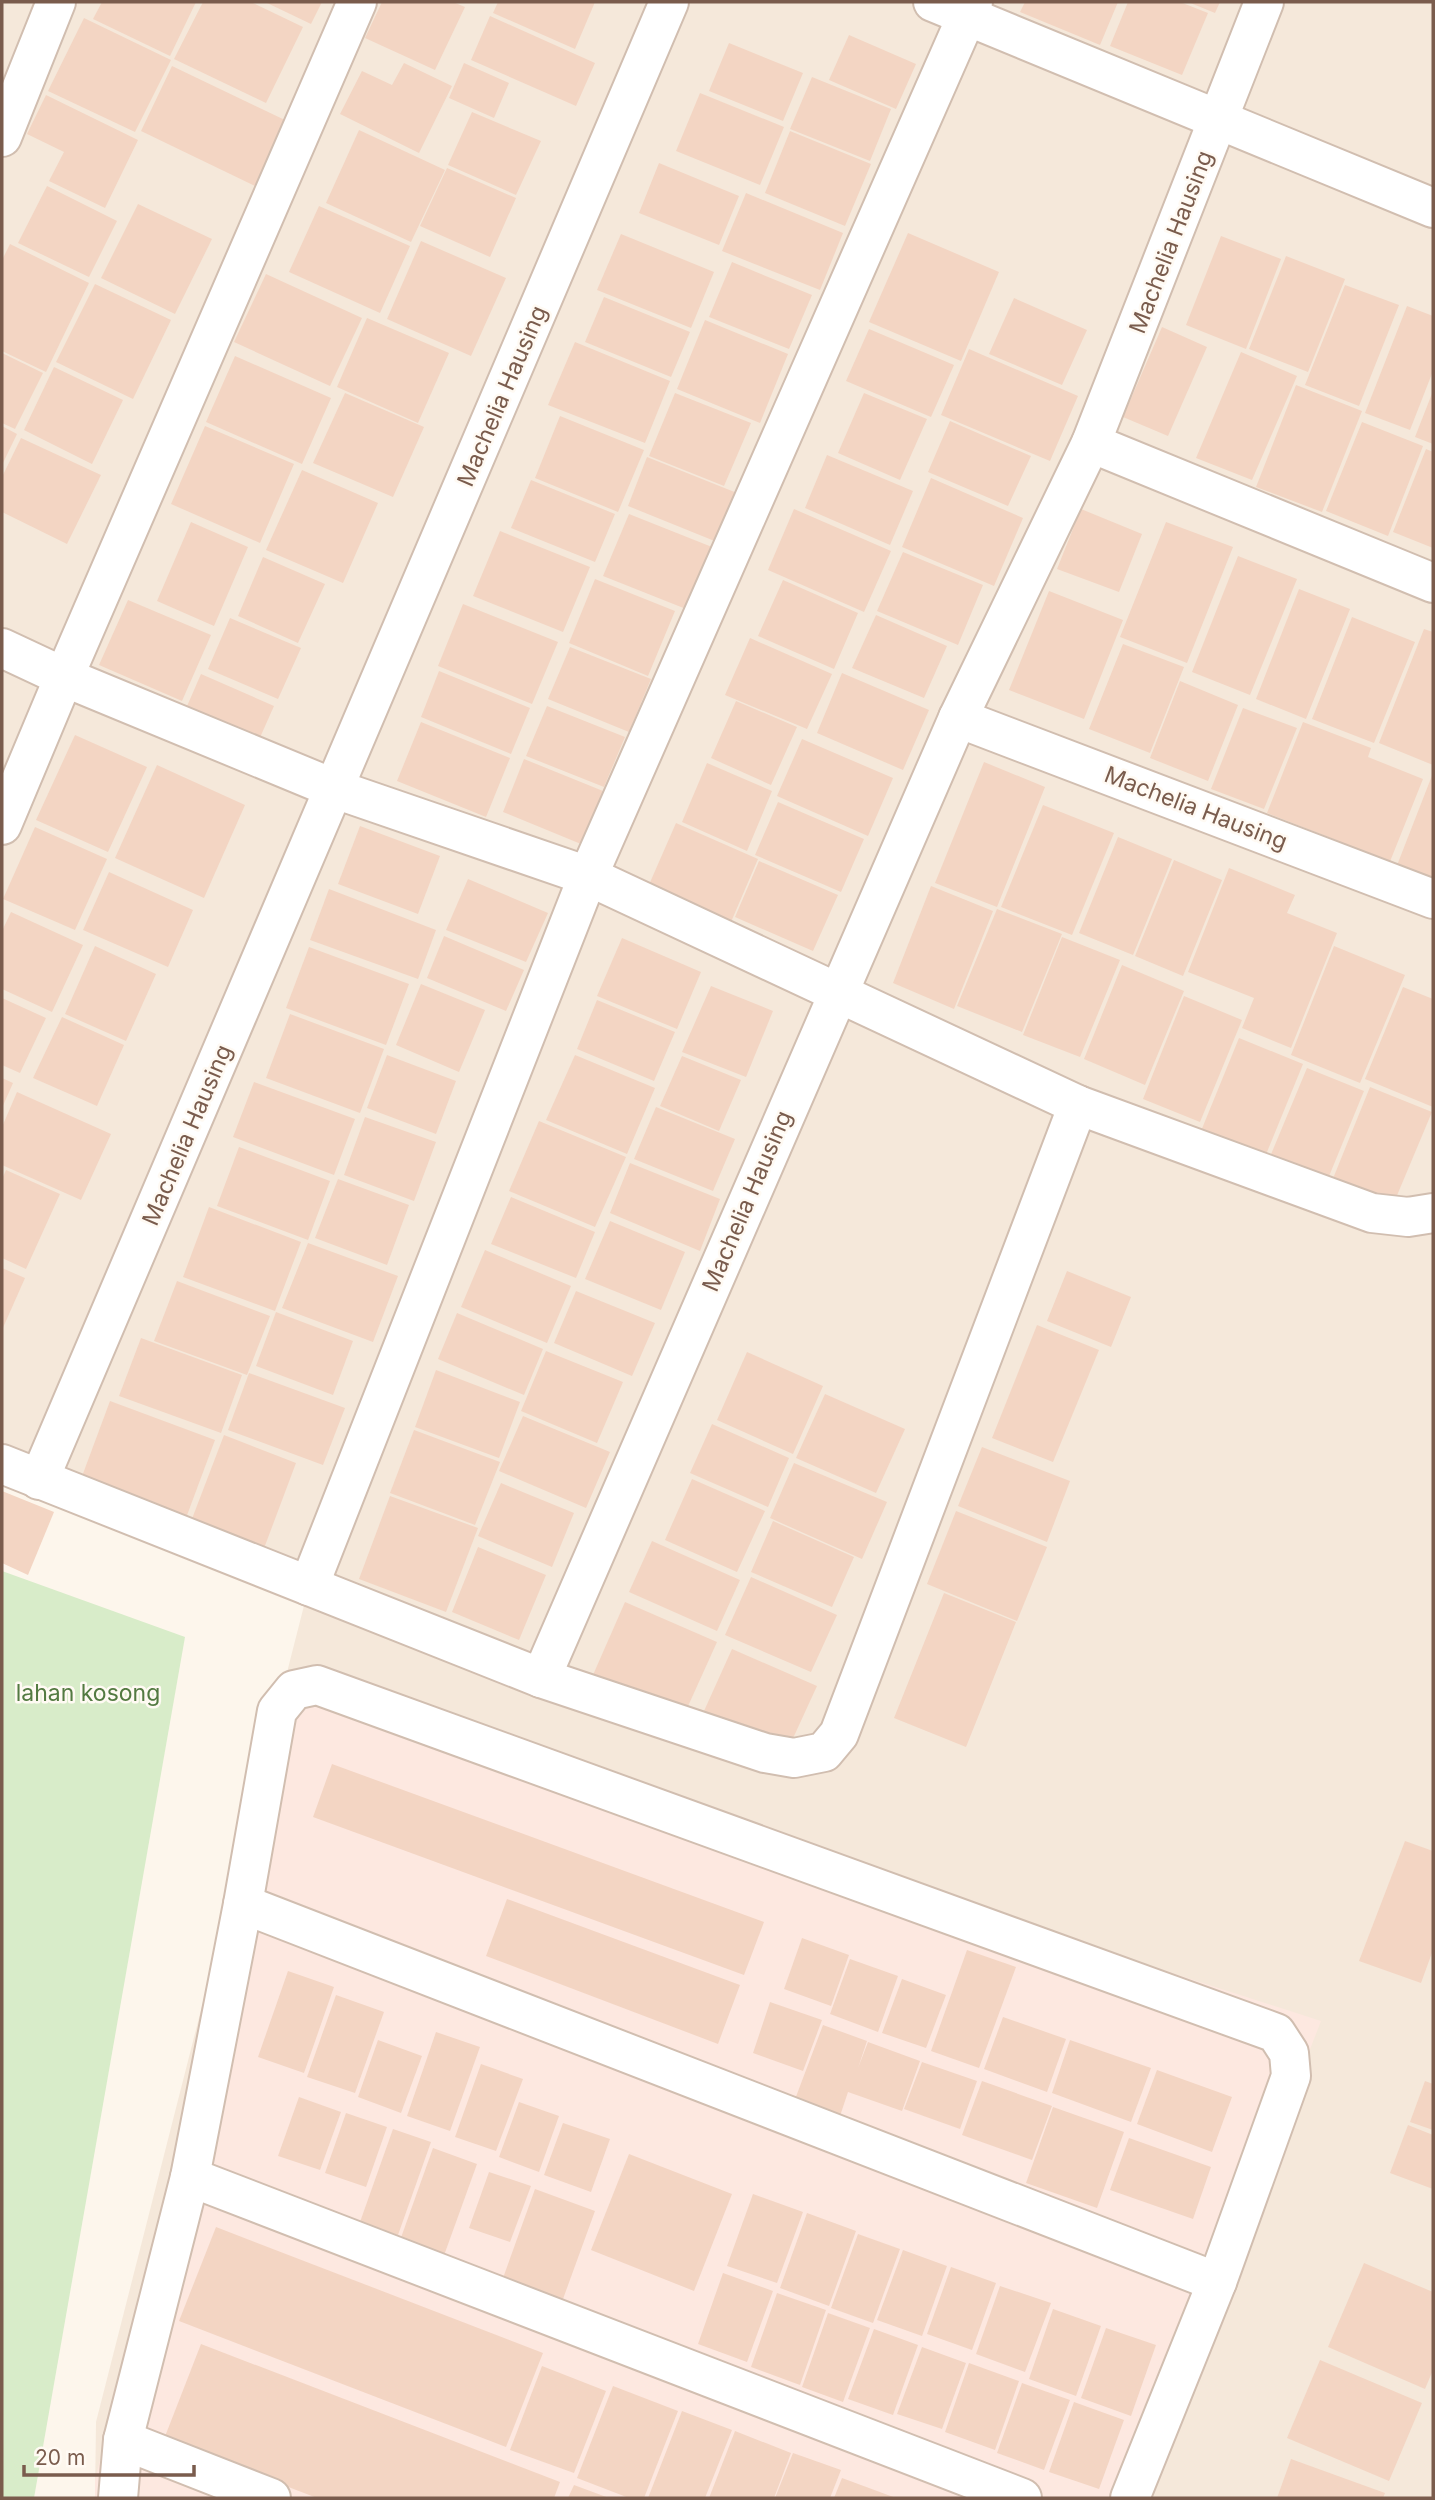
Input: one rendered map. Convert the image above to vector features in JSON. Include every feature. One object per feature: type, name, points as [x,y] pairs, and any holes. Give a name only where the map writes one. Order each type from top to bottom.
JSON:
[{"type":"street","points":[[2,137],[56,2]]},
{"type":"street","points":[[2,825],[357,2]]},
{"type":"street","name":"Machelia Hausing","points":[[39,1480],[669,2]]},
{"type":"street","name":"Machelia Hausing","points":[[541,1678],[958,718],[1091,443],[1264,2]]},
{"type":"street","points":[[309,1586],[588,876],[958,6],[1433,208]]},
{"type":"street","points":[[1091,443],[1433,583]]},
{"type":"street","points":[[2,648],[64,677],[335,789],[588,876],[1078,1105],[1372,1213],[1408,1217],[1433,1213]]},
{"type":"street","name":"Machelia Hausing","points":[[958,718],[1433,899]]},
{"type":"street","points":[[2,1464],[541,1678],[765,1753],[794,1758],[824,1752],[839,1734],[1078,1105]]},
{"type":"street","points":[[118,2498],[123,2440],[190,2177],[243,1903],[276,1711],[293,1690],[317,1685],[1276,2033],[1289,2053],[1291,2076],[1217,2283],[1130,2498]]},
{"type":"street","points":[[243,1903],[1217,2283]]},
{"type":"street","points":[[190,2177],[1022,2498]]},
{"type":"street","points":[[123,2440],[271,2498]]},
{"type":"shaded area","points":[[2,2],[1433,2],[1433,2498],[95,2498],[96,2422],[309,1586],[2,1461]]},
{"type":"shaded area","points":[[294,1690],[1321,2021],[1136,2498],[95,2498],[95,2480]]},
{"type":"green space","name":"lahan kosong","points":[[2,1571],[185,1637],[34,2498],[2,2498]]},
{"type":"building","points":[[102,2],[196,2],[170,56],[93,19]]},
{"type":"building","points":[[203,2],[251,2],[303,27],[266,103],[174,59]]},
{"type":"building","points":[[265,2],[322,2],[311,24]]},
{"type":"building","points":[[382,2],[453,2],[465,7],[435,70],[365,38]]},
{"type":"building","points":[[498,2],[595,2],[575,49],[493,13]]},
{"type":"building","points":[[1025,2],[1118,2],[1100,45],[1020,12]]},
{"type":"building","points":[[1128,2],[1180,2],[1208,13],[1182,75],[1110,46]]},
{"type":"building","points":[[1188,2],[1220,2],[1215,13]]},
{"type":"building","points":[[490,16],[595,63],[576,106],[471,60]]},
{"type":"building","points":[[84,18],[171,60],[135,132],[48,91]]},
{"type":"building","points":[[849,35],[916,64],[896,109],[829,80]]},
{"type":"building","points":[[729,43],[803,73],[783,121],[709,91]]},
{"type":"building","points":[[404,63],[452,86],[419,153],[340,114],[362,71],[392,85]]},
{"type":"building","points":[[464,63],[509,83],[494,118],[449,98]]},
{"type":"building","points":[[172,66],[287,121],[255,186],[141,131]]},
{"type":"building","points":[[812,77],[891,109],[870,161],[790,129]]},
{"type":"building","points":[[700,93],[784,127],[760,185],[676,151]]},
{"type":"building","points":[[46,95],[138,140],[105,208],[49,181],[64,152],[27,134]]},
{"type":"building","points":[[472,112],[541,141],[516,195],[448,165]]},
{"type":"building","points":[[359,130],[445,170],[411,242],[326,203]]},
{"type":"building","points":[[790,131],[871,164],[845,226],[765,193]]},
{"type":"building","points":[[659,163],[739,196],[719,245],[639,213]]},
{"type":"building","points":[[447,168],[516,198],[490,257],[420,226]]},
{"type":"building","points":[[47,186],[117,221],[89,277],[18,243]]},
{"type":"building","points":[[746,193],[843,233],[820,290],[722,251]]},
{"type":"building","points":[[138,204],[212,239],[175,314],[101,278]]},
{"type":"building","points":[[319,206],[410,246],[380,313],[289,272]]},
{"type":"building","points":[[908,233],[999,272],[961,361],[869,322]]},
{"type":"building","points":[[621,234],[714,272],[691,328],[597,290]]},
{"type":"building","points":[[1221,236],[1281,259],[1246,349],[1186,325]]},
{"type":"building","points":[[421,241],[506,278],[471,356],[387,319]]},
{"type":"building","points":[[10,244],[89,283],[46,372],[2,351],[2,260]]},
{"type":"building","points":[[1286,256],[1345,279],[1308,372],[1249,349]]},
{"type":"building","points":[[732,262],[812,295],[789,349],[709,317]]},
{"type":"building","points":[[266,274],[362,318],[330,386],[234,342]]},
{"type":"building","points":[[95,284],[171,320],[133,399],[56,362]]},
{"type":"building","points":[[1345,285],[1399,305],[1359,406],[1305,385]]},
{"type":"building","points":[[604,297],[690,332],[671,377],[585,342]]},
{"type":"building","points":[[1014,298],[1087,330],[1062,385],[989,354]]},
{"type":"building","points":[[1407,306],[1433,316],[1433,371],[1410,430],[1365,413]]},
{"type":"building","points":[[367,318],[449,353],[418,423],[337,387]]},
{"type":"building","points":[[705,320],[788,354],[760,423],[677,389]]},
{"type":"building","points":[[1162,327],[1207,347],[1168,436],[1123,417]]},
{"type":"building","points":[[869,329],[954,365],[931,417],[846,381]]},
{"type":"building","points":[[575,342],[670,381],[645,443],[548,405]]},
{"type":"building","points":[[969,349],[1078,396],[1050,461],[941,415]]},
{"type":"building","points":[[1241,352],[1297,376],[1252,480],[1196,458]]},
{"type":"building","points":[[2,353],[43,373],[15,429],[2,423]]},
{"type":"building","points":[[235,356],[331,398],[302,464],[206,422]]},
{"type":"building","points":[[54,367],[123,400],[92,464],[24,430]]},
{"type":"building","points":[[1296,385],[1362,411],[1322,512],[1256,487]]},
{"type":"building","points":[[1433,391],[1433,444],[1415,437]]},
{"type":"building","points":[[345,393],[424,427],[393,497],[313,463]]},
{"type":"building","points":[[675,393],[751,423],[724,486],[649,456]]},
{"type":"building","points":[[864,393],[927,419],[900,480],[838,453]]},
{"type":"building","points":[[560,416],[644,450],[618,512],[535,478]]},
{"type":"building","points":[[950,421],[1031,456],[1008,506],[928,472]]},
{"type":"building","points":[[1362,422],[1423,446],[1388,536],[1326,511]]},
{"type":"building","points":[[2,426],[17,434],[2,465]]},
{"type":"building","points":[[205,426],[294,464],[260,543],[171,504]]},
{"type":"building","points":[[21,438],[101,475],[67,544],[2,512],[2,477]]},
{"type":"building","points":[[1426,449],[1433,452],[1433,548],[1393,532]]},
{"type":"building","points":[[827,455],[913,491],[890,545],[805,508]]},
{"type":"building","points":[[647,457],[737,493],[717,542],[628,506]]},
{"type":"building","points":[[302,470],[378,503],[343,583],[266,550]]},
{"type":"building","points":[[931,478],[1023,518],[994,586],[902,547]]},
{"type":"building","points":[[531,480],[615,514],[595,562],[511,528]]},
{"type":"building","points":[[794,509],[891,551],[864,612],[768,570]]},
{"type":"building","points":[[1081,509],[1142,534],[1119,592],[1057,569]]},
{"type":"building","points":[[629,514],[712,547],[686,609],[603,576]]},
{"type":"building","points":[[191,522],[248,547],[214,626],[157,601]]},
{"type":"building","points":[[1166,522],[1233,547],[1187,663],[1120,637]]},
{"type":"building","points":[[500,531],[590,567],[563,632],[473,596]]},
{"type":"building","points":[[903,552],[983,585],[958,645],[877,611]]},
{"type":"building","points":[[1238,556],[1297,579],[1250,695],[1192,672]]},
{"type":"building","points":[[263,557],[325,584],[298,643],[238,616]]},
{"type":"building","points":[[595,579],[675,611],[648,676],[569,643]]},
{"type":"building","points":[[783,580],[858,613],[834,669],[758,636]]},
{"type":"building","points":[[1299,589],[1350,609],[1306,719],[1256,699]]},
{"type":"building","points":[[1049,591],[1123,620],[1084,719],[1009,690]]},
{"type":"building","points":[[128,600],[211,635],[182,701],[99,665]]},
{"type":"building","points":[[463,604],[558,642],[532,704],[438,666]]},
{"type":"building","points":[[876,615],[947,646],[924,698],[852,668]]},
{"type":"building","points":[[1352,617],[1415,642],[1374,743],[1312,719]]},
{"type":"building","points":[[230,618],[301,648],[278,699],[208,669]]},
{"type":"building","points":[[1424,629],[1433,632],[1433,765],[1379,743]]},
{"type":"building","points":[[750,638],[832,674],[807,729],[725,695]]},
{"type":"building","points":[[1123,644],[1184,667],[1150,753],[1089,729]]},
{"type":"building","points":[[570,647],[651,679],[629,732],[548,699]]},
{"type":"building","points":[[439,671],[530,708],[511,754],[421,717]]},
{"type":"building","points":[[842,673],[929,710],[903,770],[817,733]]},
{"type":"building","points":[[201,674],[274,706],[254,751],[181,720]]},
{"type":"building","points":[[1180,681],[1238,705],[1208,781],[1150,758]]},
{"type":"building","points":[[736,701],[797,727],[771,785],[711,758]]},
{"type":"building","points":[[547,706],[625,737],[604,787],[526,756]]},
{"type":"building","points":[[1243,708],[1297,728],[1264,809],[1211,789]]},
{"type":"building","points":[[421,722],[510,758],[486,817],[397,781]]},
{"type":"building","points":[[1303,722],[1371,748],[1368,757],[1423,779],[1389,864],[1267,813]]},
{"type":"building","points":[[75,735],[147,767],[108,852],[36,820]]},
{"type":"building","points":[[802,739],[893,778],[868,836],[777,796]]},
{"type":"building","points":[[524,759],[603,791],[581,844],[503,812]]},
{"type":"building","points":[[984,762],[1045,787],[997,907],[935,883]]},
{"type":"building","points":[[707,763],[772,791],[747,851],[682,822]]},
{"type":"building","points":[[157,765],[245,805],[204,898],[115,858]]},
{"type":"building","points":[[1433,773],[1433,889],[1394,873]]},
{"type":"building","points":[[778,802],[864,839],[841,892],[755,855]]},
{"type":"building","points":[[1043,805],[1114,833],[1072,935],[1001,907]]},
{"type":"building","points":[[676,823],[758,859],[731,922],[648,887]]},
{"type":"building","points":[[360,826],[440,856],[418,914],[338,884]]},
{"type":"building","points":[[35,827],[107,859],[75,930],[3,899]]},
{"type":"building","points":[[1118,837],[1172,859],[1133,955],[1079,933]]},
{"type":"building","points":[[1174,860],[1222,880],[1183,976],[1135,956]]},
{"type":"building","points":[[759,861],[838,895],[813,951],[735,917]]},
{"type":"building","points":[[1229,868],[1295,895],[1287,913],[1337,933],[1291,1048],[1242,1028],[1254,998],[1188,972]]},
{"type":"building","points":[[109,872],[193,910],[168,967],[83,930]]},
{"type":"building","points":[[468,879],[548,913],[526,962],[446,930]]},
{"type":"building","points":[[931,886],[993,911],[954,1009],[893,983]]},
{"type":"building","points":[[329,889],[436,930],[418,979],[310,940]]},
{"type":"building","points":[[997,909],[1062,934],[1022,1032],[957,1006]]},
{"type":"building","points":[[11,912],[83,945],[52,1012],[2,989],[2,931]]},
{"type":"building","points":[[444,936],[524,970],[506,1011],[427,978]]},
{"type":"building","points":[[1062,937],[1120,960],[1080,1057],[1023,1035]]},
{"type":"building","points":[[622,938],[701,972],[677,1029],[597,996]]},
{"type":"building","points":[[95,946],[156,974],[126,1041],[65,1014]]},
{"type":"building","points":[[1334,946],[1405,975],[1360,1083],[1291,1055]]},
{"type":"building","points":[[309,947],[409,984],[386,1045],[286,1008]]},
{"type":"building","points":[[1122,965],[1184,991],[1145,1085],[1084,1059]]},
{"type":"building","points":[[421,984],[485,1010],[459,1072],[396,1045]]},
{"type":"building","points":[[711,986],[773,1011],[746,1077],[682,1052]]},
{"type":"building","points":[[1403,987],[1433,999],[1433,1107],[1365,1079]]},
{"type":"building","points":[[1184,996],[1242,1020],[1200,1122],[1143,1099]]},
{"type":"building","points":[[2,998],[46,1018],[20,1073],[2,1065]]},
{"type":"building","points":[[597,1000],[675,1032],[654,1081],[577,1049]]},
{"type":"building","points":[[290,1014],[384,1049],[360,1113],[266,1078]]},
{"type":"building","points":[[62,1017],[124,1045],[97,1106],[33,1078]]},
{"type":"building","points":[[1239,1038],[1303,1064],[1265,1157],[1201,1131]]},
{"type":"building","points":[[387,1055],[456,1081],[436,1134],[367,1108]]},
{"type":"building","points":[[575,1055],[655,1088],[627,1154],[546,1120]]},
{"type":"building","points":[[682,1056],[741,1080],[719,1131],[660,1106]]},
{"type":"building","points":[[1307,1068],[1364,1091],[1325,1186],[1267,1164]]},
{"type":"building","points":[[2,1078],[13,1083],[2,1108]]},
{"type":"building","points":[[254,1082],[355,1119],[334,1175],[233,1137]]},
{"type":"building","points":[[1370,1087],[1432,1112],[1393,1205],[1332,1181]]},
{"type":"building","points":[[17,1092],[111,1134],[81,1200],[2,1165],[2,1127]]},
{"type":"building","points":[[656,1107],[735,1139],[713,1191],[634,1159]]},
{"type":"building","points":[[365,1117],[436,1142],[414,1201],[344,1175]]},
{"type":"building","points":[[539,1121],[626,1157],[595,1227],[509,1191]]},
{"type":"building","points":[[239,1147],[330,1181],[308,1240],[217,1206]]},
{"type":"building","points":[[630,1163],[720,1199],[700,1251],[610,1213]]},
{"type":"building","points":[[6,1170],[60,1194],[26,1269],[2,1258],[2,1179]]},
{"type":"building","points":[[338,1179],[409,1205],[387,1265],[315,1238]]},
{"type":"building","points":[[511,1197],[595,1232],[576,1278],[491,1244]]},
{"type":"building","points":[[209,1207],[301,1242],[275,1311],[183,1277]]},
{"type":"building","points":[[610,1221],[685,1252],[661,1310],[585,1279]]},
{"type":"building","points":[[308,1243],[398,1276],[373,1342],[282,1308]]},
{"type":"building","points":[[485,1250],[571,1286],[547,1343],[461,1307]]},
{"type":"building","points":[[2,1268],[25,1278],[2,1330]]},
{"type":"building","points":[[1067,1271],[1131,1297],[1111,1347],[1047,1321]]},
{"type":"building","points":[[177,1281],[270,1316],[247,1375],[154,1341]]},
{"type":"building","points":[[576,1291],[655,1323],[632,1376],[554,1343]]},
{"type":"building","points":[[276,1312],[353,1341],[333,1395],[256,1366]]},
{"type":"building","points":[[457,1313],[543,1349],[524,1395],[438,1359]]},
{"type":"building","points":[[1037,1325],[1099,1350],[1053,1462],[992,1438]]},
{"type":"building","points":[[141,1338],[242,1375],[221,1433],[119,1396]]},
{"type":"building","points":[[546,1351],[623,1382],[597,1443],[521,1411]]},
{"type":"building","points":[[747,1352],[823,1386],[793,1454],[717,1420]]},
{"type":"building","points":[[436,1370],[520,1402],[499,1458],[415,1427]]},
{"type":"building","points":[[249,1373],[345,1408],[323,1465],[228,1430]]},
{"type":"building","points":[[825,1394],[905,1429],[876,1493],[796,1458]]},
{"type":"building","points":[[110,1401],[215,1440],[186,1518],[81,1479]]},
{"type":"building","points":[[523,1416],[610,1452],[586,1508],[499,1471]]},
{"type":"building","points":[[712,1424],[789,1458],[768,1507],[690,1473]]},
{"type":"building","points":[[414,1430],[500,1462],[475,1525],[390,1493]]},
{"type":"building","points":[[224,1435],[296,1463],[263,1551],[190,1524]]},
{"type":"building","points":[[982,1447],[1070,1481],[1047,1542],[958,1506]]},
{"type":"building","points":[[794,1463],[887,1502],[862,1559],[770,1518]]},
{"type":"building","points":[[692,1479],[765,1511],[737,1572],[665,1540]]},
{"type":"building","points":[[501,1483],[574,1513],[552,1567],[478,1536]]},
{"type":"building","points":[[2,1491],[54,1512],[28,1575],[2,1563]]},
{"type":"building","points":[[390,1496],[478,1528],[446,1612],[359,1579]]},
{"type":"building","points":[[956,1511],[1047,1547],[1017,1621],[927,1584]]},
{"type":"building","points":[[773,1521],[854,1557],[832,1607],[751,1572]]},
{"type":"building","points":[[652,1541],[740,1580],[717,1631],[629,1592]]},
{"type":"building","points":[[478,1547],[546,1575],[519,1640],[452,1612]]},
{"type":"building","points":[[751,1577],[837,1615],[811,1672],[725,1635]]},
{"type":"building","points":[[944,1593],[1016,1622],[966,1747],[894,1718]]},
{"type":"building","points":[[625,1602],[717,1642],[684,1715],[593,1675]]},
{"type":"building","points":[[732,1649],[817,1686],[789,1747],[704,1711]]},
{"type":"building","points":[[332,1764],[764,1922],[744,1975],[313,1817]]},
{"type":"building","points":[[1405,1841],[1433,1851],[1433,1950],[1421,1983],[1359,1961]]},
{"type":"building","points":[[507,1899],[740,1985],[718,2044],[486,1956]]},
{"type":"building","points":[[802,1938],[849,1955],[831,2006],[784,1989]]},
{"type":"building","points":[[967,1950],[1016,1967],[979,2068],[931,2051]]},
{"type":"building","points":[[850,1959],[898,1976],[878,2032],[830,2014]]},
{"type":"building","points":[[288,1971],[334,1987],[304,2073],[258,2057]]},
{"type":"building","points":[[902,1979],[946,1995],[926,2048],[882,2033]]},
{"type":"building","points":[[336,1995],[384,2012],[355,2093],[307,2077]]},
{"type":"building","points":[[770,2002],[822,2020],[803,2071],[753,2053]]},
{"type":"building","points":[[1003,2017],[1066,2039],[1047,2092],[984,2069]]},
{"type":"building","points":[[823,2025],[867,2041],[858,2068],[868,2042],[920,2061],[902,2111],[848,2092],[839,2119],[794,2102]]},
{"type":"building","points":[[436,2032],[480,2047],[450,2131],[407,2116]]},
{"type":"building","points":[[378,2040],[422,2056],[401,2113],[358,2097]]},
{"type":"building","points":[[1070,2040],[1151,2068],[1131,2122],[1052,2093]]},
{"type":"building","points":[[922,2062],[977,2081],[960,2129],[904,2109]]},
{"type":"building","points":[[481,2064],[523,2079],[496,2151],[455,2137]]},
{"type":"building","points":[[1157,2070],[1232,2097],[1212,2152],[1137,2124]]},
{"type":"building","points":[[982,2081],[1052,2106],[1032,2160],[962,2135]]},
{"type":"building","points":[[1425,2081],[1433,2084],[1433,2130],[1410,2122]]},
{"type":"building","points":[[299,2097],[341,2112],[320,2170],[278,2156]]},
{"type":"building","points":[[519,2102],[559,2116],[539,2172],[499,2157]]},
{"type":"building","points":[[1053,2107],[1124,2132],[1097,2208],[1026,2183]]},
{"type":"building","points":[[346,2113],[387,2127],[366,2187],[325,2173]]},
{"type":"building","points":[[563,2123],[610,2139],[591,2192],[544,2175]]},
{"type":"building","points":[[1408,2125],[1433,2135],[1433,2189],[1390,2173]]},
{"type":"building","points":[[393,2129],[431,2142],[398,2235],[360,2222]]},
{"type":"building","points":[[1129,2138],[1211,2167],[1193,2219],[1110,2190]]},
{"type":"building","points":[[433,2148],[477,2164],[442,2261],[398,2246]]},
{"type":"building","points":[[629,2154],[732,2194],[694,2291],[591,2250]]},
{"type":"building","points":[[489,2172],[531,2186],[510,2242],[469,2228]]},
{"type":"building","points":[[535,2189],[595,2211],[563,2299],[503,2278]]},
{"type":"building","points":[[753,2194],[803,2212],[777,2283],[727,2266]]},
{"type":"building","points":[[807,2213],[856,2231],[829,2306],[780,2288]]},
{"type":"building","points":[[216,2227],[543,2353],[506,2447],[179,2321]]},
{"type":"building","points":[[858,2234],[900,2249],[873,2323],[831,2308]]},
{"type":"building","points":[[903,2250],[947,2266],[922,2336],[877,2320]]},
{"type":"building","points":[[1364,2263],[1433,2292],[1433,2370],[1425,2389],[1328,2347]]},
{"type":"building","points":[[951,2267],[996,2283],[972,2350],[927,2334]]},
{"type":"building","points":[[723,2273],[773,2291],[747,2362],[698,2344]]},
{"type":"building","points":[[1000,2286],[1051,2303],[1025,2372],[976,2354]]},
{"type":"building","points":[[777,2293],[826,2310],[800,2385],[751,2367]]},
{"type":"building","points":[[1053,2309],[1101,2326],[1076,2396],[1029,2379]]},
{"type":"building","points":[[828,2313],[870,2328],[843,2402],[802,2387]]},
{"type":"building","points":[[1106,2328],[1156,2345],[1131,2416],[1081,2398]]},
{"type":"building","points":[[874,2329],[918,2345],[893,2415],[848,2399]]},
{"type":"building","points":[[201,2344],[560,2482],[554,2498],[317,2498],[164,2439]]},
{"type":"building","points":[[922,2347],[966,2363],[942,2429],[897,2414]]},
{"type":"building","points":[[1320,2360],[1422,2403],[1389,2481],[1287,2438]]},
{"type":"building","points":[[969,2363],[1019,2381],[995,2450],[945,2432]]},
{"type":"building","points":[[542,2366],[606,2391],[574,2473],[510,2450]]},
{"type":"building","points":[[1022,2383],[1070,2400],[1044,2470],[997,2453]]},
{"type":"building","points":[[613,2386],[678,2411],[644,2498],[629,2498],[577,2478]]},
{"type":"building","points":[[1074,2402],[1124,2420],[1099,2489],[1049,2472]]},
{"type":"building","points":[[682,2411],[732,2430],[705,2498],[648,2498]]},
{"type":"building","points":[[735,2431],[791,2453],[774,2498],[709,2498]]},
{"type":"building","points":[[793,2453],[841,2470],[830,2498],[775,2498]]},
{"type":"building","points":[[1291,2459],[1385,2493],[1383,2498],[1277,2498]]},
{"type":"building","points":[[842,2478],[896,2498],[834,2498]]},
{"type":"building","points":[[574,2485],[609,2498],[568,2498]]}]
